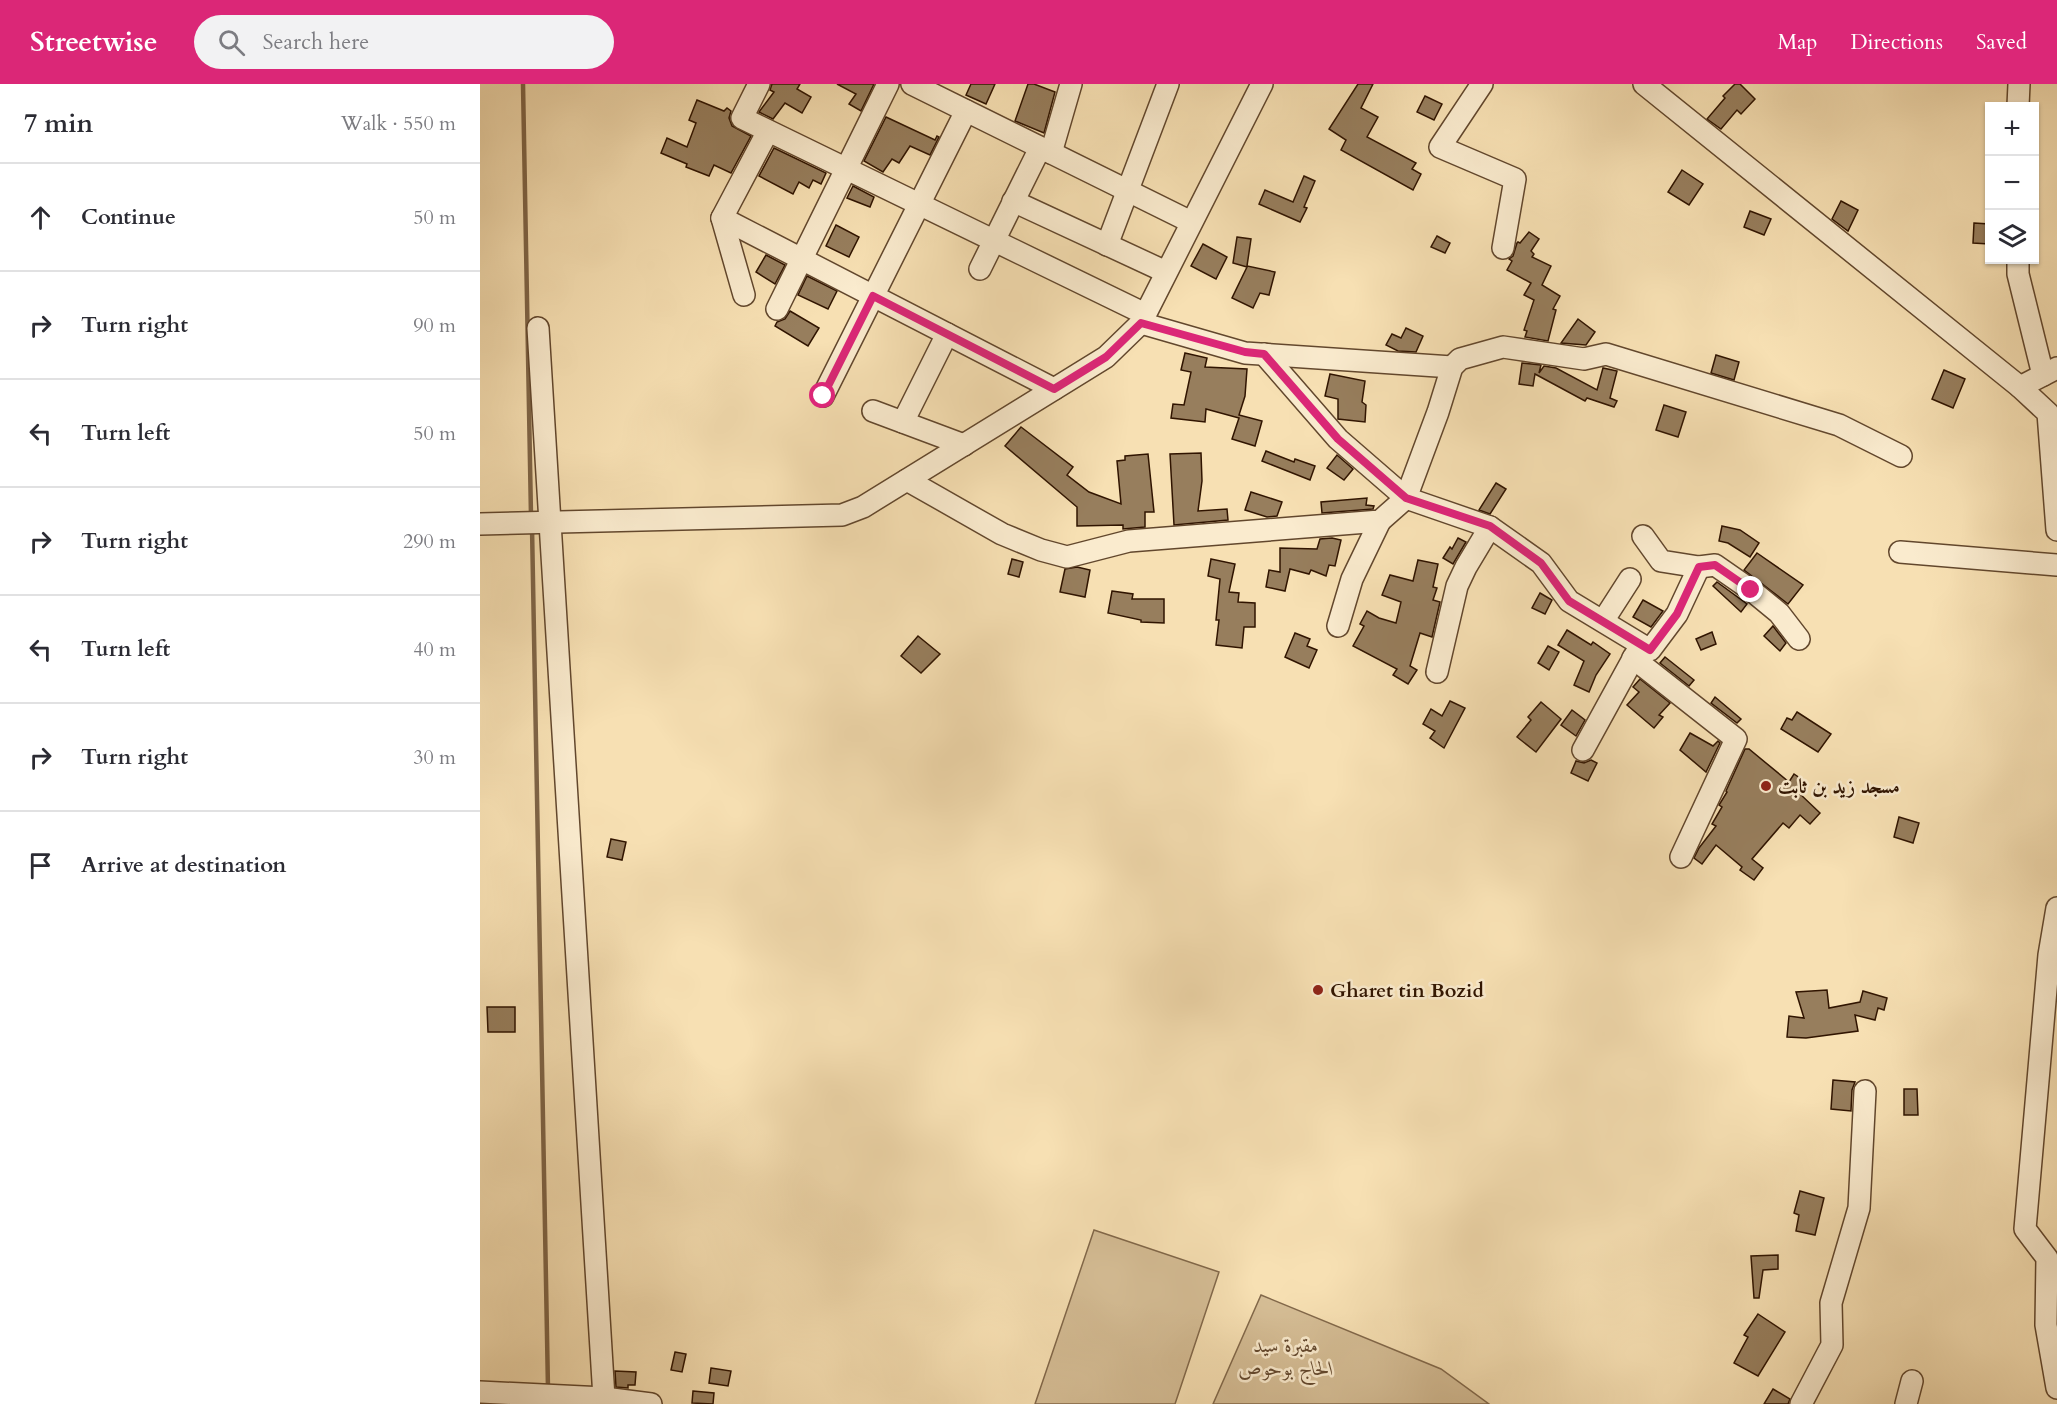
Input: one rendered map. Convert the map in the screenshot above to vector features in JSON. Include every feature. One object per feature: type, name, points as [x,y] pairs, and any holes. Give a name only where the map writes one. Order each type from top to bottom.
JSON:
[{"type":"street","points":[[759,84],[742,118],[994,240],[1143,319],[1245,352],[1452,367]]},
{"type":"street","points":[[777,309],[888,84]]},
{"type":"street","points":[[912,84],[1191,222]]},
{"type":"street","points":[[980,269],[1013,201],[1046,150],[1071,84]]},
{"type":"street","points":[[1107,245],[1168,84]]},
{"type":"street","points":[[480,524],[842,515],[862,507],[1106,357],[1143,319],[1262,84]]},
{"type":"street","points":[[1482,84],[1440,147],[1515,179],[1503,248]]},
{"type":"street","points":[[1644,84],[2020,387],[2048,413],[2057,530]]},
{"type":"street","points":[[2018,102],[2019,84]]},
{"type":"street","points":[[823,396],[966,111]]},
{"type":"street","points":[[744,295],[722,218],[768,131]]},
{"type":"street","points":[[1013,201],[1166,272]]},
{"type":"street","points":[[722,218],[1054,389]]},
{"type":"street","points":[[2018,264],[2018,274],[2050,371],[2020,387]]},
{"type":"street","points":[[538,328],[604,1398]]},
{"type":"street","points":[[903,422],[947,334]]},
{"type":"street","points":[[1338,627],[1352,579],[1380,521],[1406,498],[1452,367],[1460,359],[1503,347],[1584,359],[1606,354],[1839,425],[1901,456]]},
{"type":"street","points":[[1264,354],[1338,439],[1406,498],[1490,526],[1541,563],[1569,601],[1602,621],[1736,739],[1682,857]]},
{"type":"street","points":[[873,411],[964,445]]},
{"type":"street","points":[[907,480],[1002,534],[1041,550],[1067,557],[1129,541],[1380,521]]},
{"type":"street","points":[[1437,672],[1457,586],[1490,526]]},
{"type":"street","points":[[1643,536],[1661,561],[1699,567],[1715,565],[1779,613],[1799,639]]},
{"type":"street","points":[[1900,552],[2057,565]]},
{"type":"street","points":[[1637,651],[1650,650],[1677,614],[1699,567]]},
{"type":"street","points":[[1602,621],[1630,579]]},
{"type":"street","points":[[1583,750],[1637,651]]},
{"type":"street","points":[[2057,908],[2049,955],[2025,1229],[2047,1258],[2046,1325],[2057,1388]]},
{"type":"street","points":[[1801,1404],[1832,1345],[1831,1303],[1859,1208],[1865,1091]]},
{"type":"street","points":[[1906,1404],[1912,1381]]},
{"type":"street","points":[[480,1392],[604,1398],[651,1404]]},
{"type":"green space","points":[[1094,1230],[1219,1272],[1175,1404],[1035,1404]]},
{"type":"green space","name":"مقبرة سيد الحاج بوحوص","points":[[1261,1295],[1441,1369],[1489,1404],[1213,1404]]},
{"type":"building","points":[[772,84],[800,84],[797,89],[811,97],[802,113],[785,103],[773,119],[759,112],[774,92],[770,90]]},
{"type":"building","points":[[837,84],[874,84],[861,111],[849,104],[856,94]]},
{"type":"building","points":[[971,84],[995,84],[986,104],[966,95]]},
{"type":"building","points":[[1028,84],[1055,92],[1044,133],[1015,121]]},
{"type":"building","points":[[1358,84],[1373,84],[1361,108],[1378,117],[1367,137],[1416,163],[1412,169],[1421,174],[1413,190],[1341,150],[1346,140],[1329,129]]},
{"type":"building","points":[[1735,84],[1740,84],[1755,99],[1741,114],[1737,110],[1721,129],[1707,119],[1725,98],[1723,96]]},
{"type":"building","points":[[1425,96],[1442,104],[1434,120],[1417,112]]},
{"type":"building","points":[[697,100],[724,111],[727,108],[731,111],[729,118],[732,126],[751,136],[731,173],[714,165],[709,176],[686,167],[687,164],[661,153],[667,138],[687,147],[696,123],[689,120]]},
{"type":"building","points":[[886,117],[935,140],[937,136],[939,137],[930,155],[910,146],[899,163],[892,159],[883,172],[864,161]]},
{"type":"building","points":[[774,148],[826,173],[821,184],[813,180],[809,188],[799,182],[793,194],[759,176]]},
{"type":"building","points":[[1682,170],[1703,184],[1689,205],[1668,192]]},
{"type":"building","points":[[1304,176],[1315,181],[1300,222],[1259,204],[1265,190],[1293,202]]},
{"type":"building","points":[[853,186],[874,197],[870,207],[847,198]]},
{"type":"building","points":[[1841,201],[1858,210],[1848,231],[1832,219]]},
{"type":"building","points":[[1750,211],[1771,219],[1764,235],[1744,227]]},
{"type":"building","points":[[1974,223],[1985,224],[1985,244],[1973,243]]},
{"type":"building","points":[[836,225],[859,237],[849,257],[826,246]]},
{"type":"building","points":[[1529,232],[1539,239],[1531,251],[1534,254],[1532,257],[1551,266],[1542,285],[1560,296],[1553,309],[1556,310],[1548,341],[1525,337],[1527,331],[1524,330],[1534,300],[1524,295],[1531,283],[1507,270],[1512,261],[1509,259],[1513,256],[1517,243],[1520,243]]},
{"type":"building","points":[[1437,236],[1450,243],[1445,253],[1431,247]]},
{"type":"building","points":[[1237,237],[1251,239],[1247,266],[1275,272],[1269,295],[1260,293],[1253,308],[1232,298],[1247,267],[1233,263]]},
{"type":"building","points":[[1203,244],[1227,257],[1216,279],[1191,266]]},
{"type":"building","points":[[766,255],[785,265],[775,284],[756,272]]},
{"type":"building","points":[[807,276],[837,291],[828,309],[798,295]]},
{"type":"building","points":[[790,311],[819,328],[808,346],[775,326],[777,322],[785,319]]},
{"type":"building","points":[[1578,319],[1595,332],[1586,345],[1561,343]]},
{"type":"building","points":[[1406,328],[1423,336],[1416,352],[1398,351],[1386,345],[1392,334],[1401,338]]},
{"type":"building","points":[[1185,353],[1207,358],[1205,367],[1247,369],[1245,396],[1239,415],[1262,421],[1255,446],[1232,439],[1239,418],[1206,409],[1205,422],[1171,418],[1173,404],[1184,405],[1191,372],[1181,370]]},
{"type":"building","points":[[1716,355],[1739,362],[1734,380],[1711,373]]},
{"type":"building","points":[[1522,363],[1541,365],[1539,373],[1544,366],[1556,368],[1597,390],[1603,368],[1617,371],[1610,398],[1617,401],[1614,407],[1587,398],[1585,401],[1535,374],[1533,386],[1519,384]]},
{"type":"building","points":[[1944,370],[1965,379],[1953,408],[1932,399]]},
{"type":"building","points":[[1330,374],[1365,381],[1362,402],[1366,405],[1365,422],[1338,419],[1338,399],[1325,396]]},
{"type":"building","points":[[1664,405],[1686,412],[1678,437],[1656,430]]},
{"type":"building","points":[[1021,427],[1073,467],[1067,475],[1089,492],[1121,504],[1117,461],[1125,460],[1125,456],[1148,454],[1154,512],[1145,512],[1145,527],[1123,529],[1123,525],[1077,526],[1077,507],[1005,446]]},
{"type":"building","points":[[1266,451],[1294,462],[1295,459],[1315,466],[1310,480],[1262,461]]},
{"type":"building","points":[[1201,453],[1202,481],[1198,511],[1227,509],[1228,520],[1174,525],[1170,454]]},
{"type":"building","points":[[1337,455],[1353,469],[1344,480],[1327,468]]},
{"type":"building","points":[[1496,483],[1506,489],[1490,514],[1479,510]]},
{"type":"building","points":[[1251,492],[1282,502],[1277,516],[1267,517],[1245,510]]},
{"type":"building","points":[[1367,498],[1366,505],[1374,506],[1373,509],[1322,513],[1321,502]]},
{"type":"building","points":[[1722,526],[1740,530],[1759,543],[1750,557],[1728,543],[1719,541]]},
{"type":"building","points":[[1458,538],[1466,542],[1453,564],[1443,558]]},
{"type":"building","points":[[1320,539],[1341,540],[1335,566],[1329,565],[1326,576],[1311,570],[1309,574],[1290,569],[1285,591],[1266,587],[1269,570],[1280,572],[1280,548],[1317,549]]},
{"type":"building","points":[[1757,553],[1803,585],[1788,604],[1744,570]]},
{"type":"building","points":[[1012,559],[1023,562],[1019,577],[1008,574]]},
{"type":"building","points":[[1211,559],[1235,564],[1229,592],[1239,593],[1238,602],[1255,603],[1255,627],[1244,627],[1242,648],[1216,645],[1220,579],[1208,576]]},
{"type":"building","points":[[1418,560],[1438,564],[1433,587],[1437,588],[1433,600],[1440,602],[1432,637],[1420,633],[1410,666],[1417,670],[1408,684],[1393,675],[1397,669],[1353,646],[1364,626],[1360,624],[1367,611],[1379,618],[1396,623],[1401,602],[1382,595],[1390,575],[1413,581]]},
{"type":"building","points":[[1077,567],[1090,570],[1085,597],[1060,592],[1065,569]]},
{"type":"building","points":[[1717,582],[1747,604],[1741,612],[1713,586]]},
{"type":"building","points":[[1112,591],[1133,594],[1132,599],[1164,599],[1164,623],[1141,622],[1141,620],[1108,613]]},
{"type":"building","points":[[1540,593],[1552,600],[1545,614],[1532,608]]},
{"type":"building","points":[[1643,600],[1663,611],[1651,627],[1633,617]]},
{"type":"building","points":[[1773,626],[1786,643],[1780,651],[1764,636]]},
{"type":"building","points":[[1567,630],[1591,645],[1593,642],[1610,654],[1596,675],[1589,692],[1574,685],[1584,661],[1558,645]]},
{"type":"building","points":[[1712,632],[1716,644],[1701,650],[1696,639]]},
{"type":"building","points":[[1295,633],[1310,639],[1307,646],[1317,650],[1309,668],[1285,657]]},
{"type":"building","points":[[918,636],[940,654],[921,673],[901,656]]},
{"type":"building","points":[[1548,646],[1559,652],[1549,670],[1538,663]]},
{"type":"building","points":[[1665,657],[1694,680],[1689,686],[1660,663]]},
{"type":"building","points":[[1640,679],[1670,703],[1659,715],[1663,717],[1654,728],[1627,705],[1639,692],[1633,687]]},
{"type":"building","points":[[1715,697],[1741,719],[1737,723],[1711,703]]},
{"type":"building","points":[[1450,701],[1465,708],[1444,748],[1430,738],[1435,731],[1423,724],[1431,709],[1442,716]]},
{"type":"building","points":[[1541,702],[1561,719],[1536,752],[1517,737],[1531,720],[1528,717]]},
{"type":"building","points":[[1572,710],[1585,720],[1576,736],[1561,725]]},
{"type":"building","points":[[1797,712],[1831,734],[1818,752],[1781,729],[1787,718],[1792,720]]},
{"type":"building","points":[[1690,733],[1713,746],[1718,741],[1720,743],[1706,772],[1680,750]]},
{"type":"building","points":[[1745,749],[1749,749],[1789,782],[1794,774],[1807,783],[1800,794],[1820,813],[1810,824],[1800,815],[1789,828],[1783,823],[1752,859],[1763,868],[1754,880],[1740,870],[1742,867],[1716,845],[1702,864],[1694,858],[1716,826],[1712,824],[1722,807],[1719,805]]},
{"type":"building","points":[[1591,760],[1597,763],[1588,781],[1571,773],[1576,761],[1584,763]]},
{"type":"building","points":[[1899,817],[1919,823],[1913,843],[1894,837]]},
{"type":"building","points":[[611,839],[626,842],[622,860],[607,857]]},
{"type":"building","points":[[1827,990],[1829,1008],[1860,1002],[1863,991],[1887,998],[1884,1010],[1878,1008],[1875,1020],[1855,1015],[1858,1031],[1806,1038],[1787,1037],[1789,1016],[1804,1018],[1796,992]]},
{"type":"building","points":[[487,1007],[515,1007],[515,1032],[488,1032]]},
{"type":"building","points":[[1833,1080],[1855,1082],[1852,1090],[1851,1111],[1831,1109]]},
{"type":"building","points":[[1904,1089],[1917,1089],[1918,1115],[1904,1115]]},
{"type":"building","points":[[1800,1191],[1824,1198],[1815,1235],[1796,1231],[1799,1215],[1794,1213]]},
{"type":"building","points":[[1778,1255],[1778,1269],[1763,1270],[1759,1298],[1754,1298],[1751,1256]]},
{"type":"building","points":[[1758,1314],[1785,1332],[1758,1376],[1734,1363],[1748,1337],[1744,1335]]},
{"type":"building","points":[[675,1352],[686,1354],[682,1372],[671,1370]]},
{"type":"building","points":[[711,1368],[731,1371],[728,1386],[709,1383]]},
{"type":"building","points":[[615,1371],[636,1372],[635,1385],[628,1385],[628,1388],[616,1387]]},
{"type":"building","points":[[1773,1389],[1790,1399],[1788,1404],[1764,1404]]},
{"type":"building","points":[[693,1391],[714,1393],[713,1404],[692,1403]]},
{"type":"waterway","points":[[523,84],[531,516]]},
{"type":"waterway","points":[[532,527],[548,1389]]},
{"type":"place","name":"مسجد زيد بن ثابت","points":[[1766,786]]},
{"type":"place","name":"Gharet tin Bozid","points":[[1318,990]]},
{"type":"route","points":[[823,396],[873,296],[1054,389],[1106,357],[1141,323],[1245,352],[1264,354],[1338,439],[1406,498],[1490,526],[1541,563],[1569,601],[1650,650],[1677,614],[1699,567],[1715,565],[1751,590]]}]
